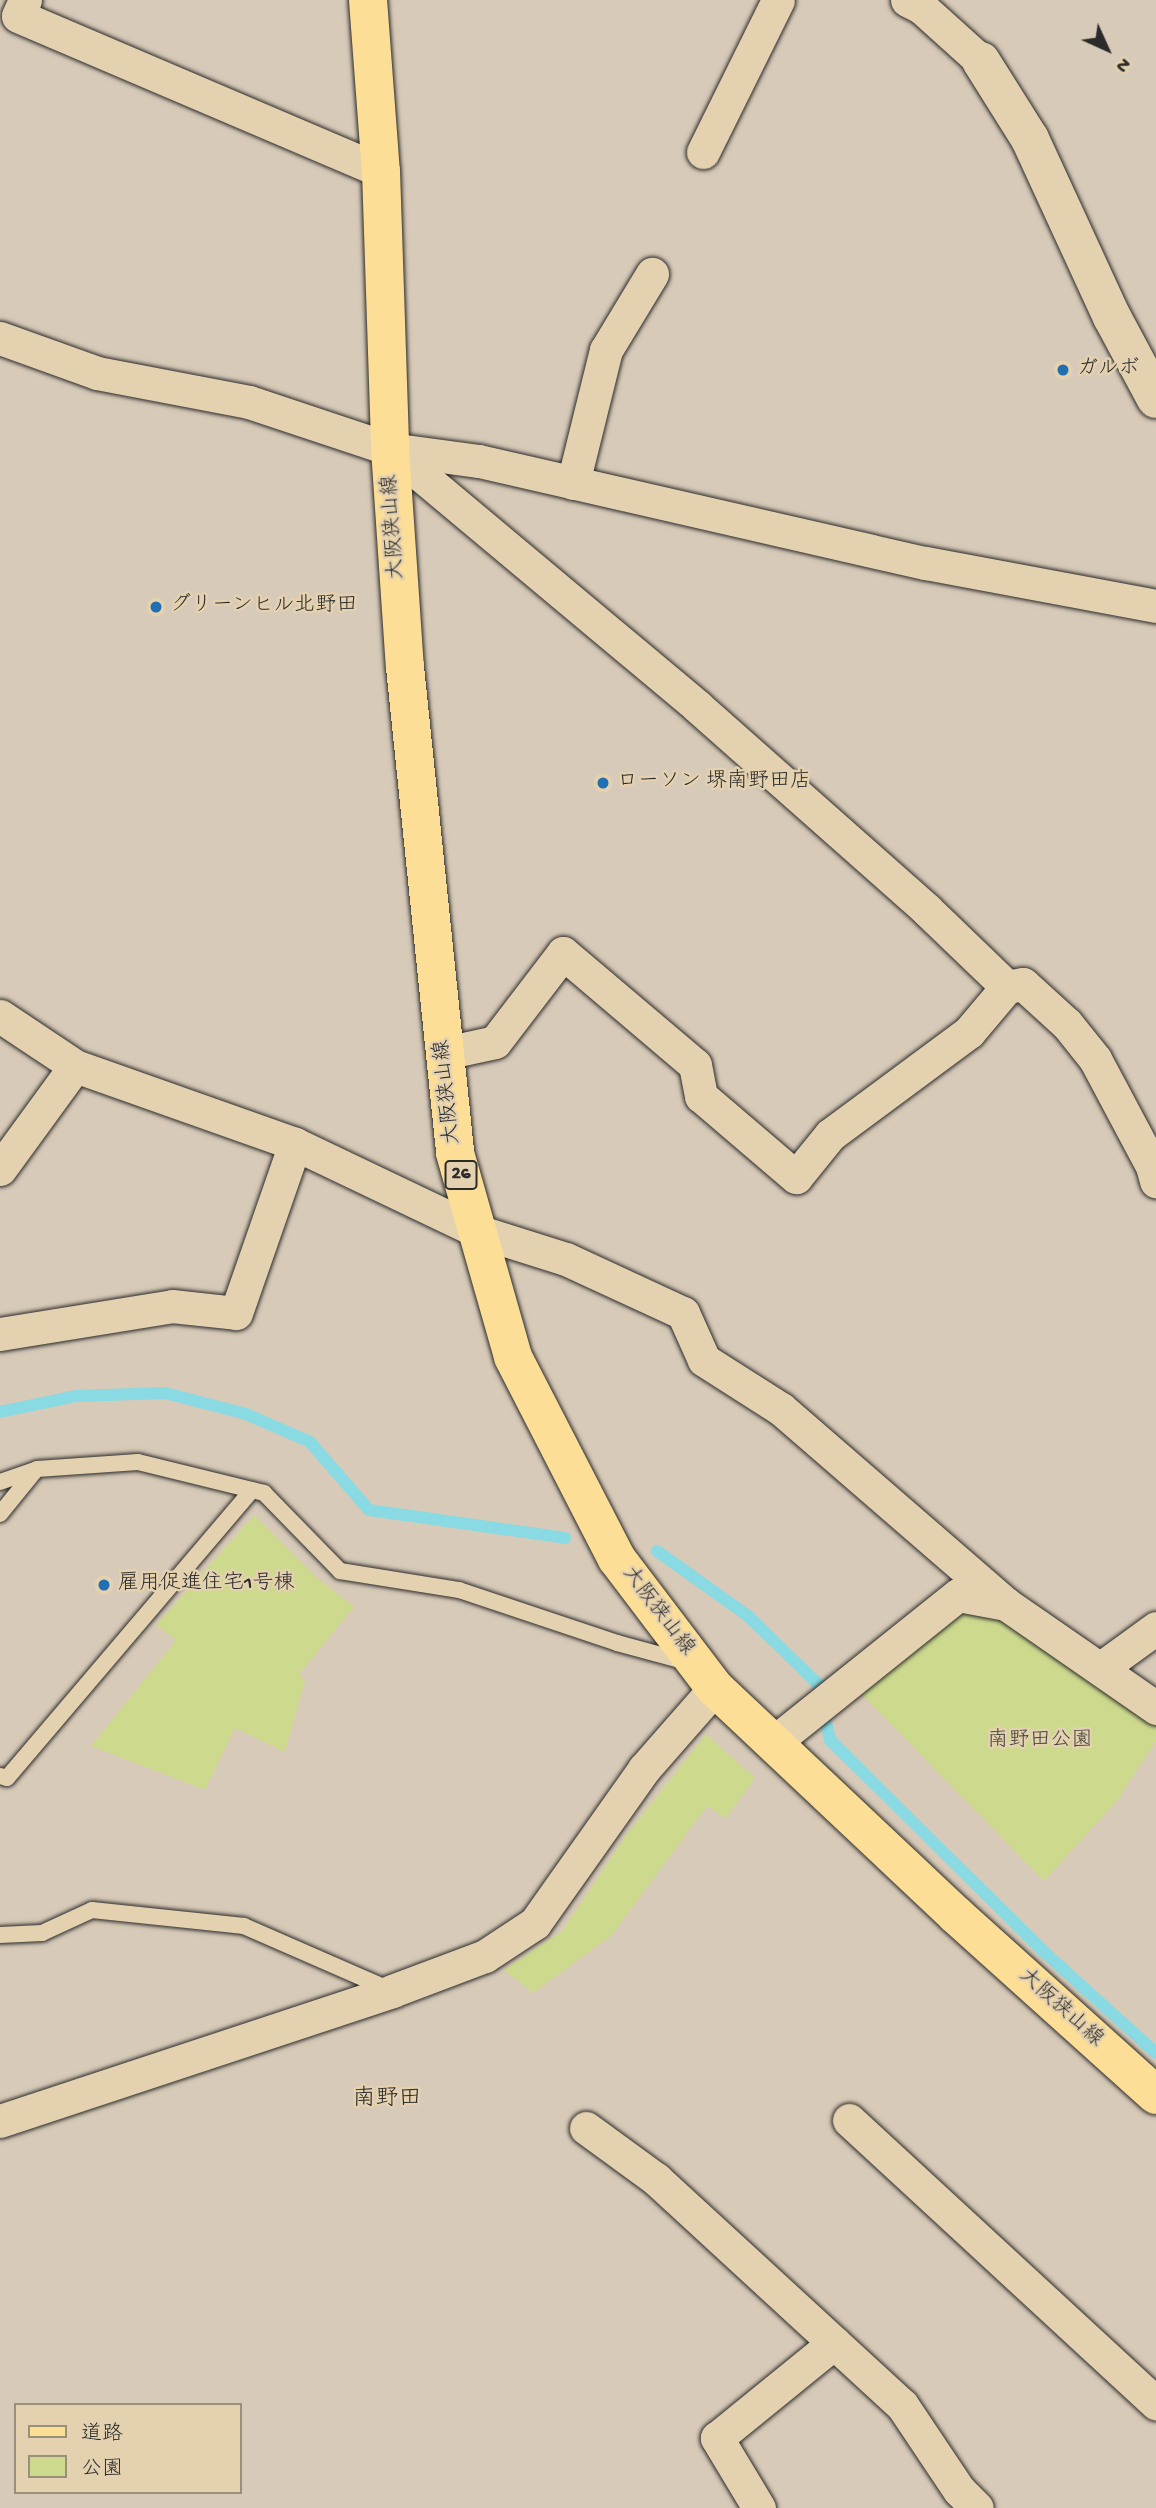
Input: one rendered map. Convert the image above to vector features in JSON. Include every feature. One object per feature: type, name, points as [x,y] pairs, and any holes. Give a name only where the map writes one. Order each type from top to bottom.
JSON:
[{"type":"main road","name":"大阪狭山線","points":[[368,0],[381,171],[390,449],[405,667],[455,1153],[513,1357],[617,1559],[705,1676],[773,1743],[1156,2095]]},
{"type":"street","points":[[25,0],[18,16],[381,171]]},
{"type":"street","points":[[703,152],[779,0]]},
{"type":"street","points":[[908,0],[920,7],[981,61],[1030,139],[1112,317],[1156,399]]},
{"type":"street","points":[[573,483],[606,350],[652,274]]},
{"type":"street","points":[[0,338],[97,373],[249,402],[390,449],[479,461],[926,563],[1156,606]]},
{"type":"street","points":[[390,449],[708,716],[926,909],[1007,987]]},
{"type":"street","points":[[445,1053],[495,1042],[563,953],[695,1065],[701,1096],[796,1177],[830,1135],[969,1032],[1007,987],[1023,984],[1067,1024],[1095,1059],[1152,1166],[1156,1181]]},
{"type":"street","points":[[0,1016],[75,1066],[295,1144],[477,1231],[566,1259],[683,1313],[704,1360],[781,1409],[1006,1604],[1156,1708]]},
{"type":"street","points":[[0,1169],[75,1066]]},
{"type":"street","points":[[0,1334],[172,1306],[236,1313],[295,1144]]},
{"type":"street","points":[[773,1743],[958,1595],[1006,1604]]},
{"type":"street","points":[[1101,1668],[1156,1628]]},
{"type":"street","points":[[0,2121],[392,1991],[485,1956],[535,1923],[644,1769],[705,1676]]},
{"type":"street","points":[[849,2119],[1156,2403]]},
{"type":"street","points":[[586,2127],[656,2179],[902,2405],[958,2502]]},
{"type":"street","points":[[759,2508],[717,2438],[834,2343]]},
{"type":"lane","points":[[0,1482],[37,1469],[138,1462],[264,1493],[340,1571],[459,1590],[617,1643],[705,1676]]},
{"type":"lane","points":[[0,1514],[37,1469]]},
{"type":"lane","points":[[0,1776],[7,1778],[252,1490]]},
{"type":"lane","points":[[0,1935],[42,1933],[92,1910],[244,1926],[392,1991]]},
{"type":"green space","points":[[254,1515],[317,1578],[354,1607],[299,1674],[305,1681],[285,1752],[235,1728],[205,1790],[91,1746],[176,1640],[156,1625]]},
{"type":"green space","name":"南野田公園","points":[[958,1595],[1006,1604],[1156,1723],[1156,1741],[1116,1802],[1044,1881],[850,1682]]},
{"type":"green space","points":[[706,1734],[755,1778],[726,1818],[707,1806],[612,1935],[533,1993],[504,1970],[562,1931],[627,1834]]},
{"type":"waterway","points":[[0,1412],[76,1396],[165,1393],[246,1414],[310,1442],[369,1510],[565,1538]]},
{"type":"waterway","points":[[657,1551],[748,1616],[818,1684],[830,1740],[1042,1950],[1156,2053]]},
{"type":"place","name":"ガルボ","points":[[1063,370]]},
{"type":"place","name":"グリーンヒル北野田","points":[[156,607]]},
{"type":"place","name":"ローソン 堺南野田店","points":[[603,783]]},
{"type":"place","name":"雇用促進住宅1号棟","points":[[104,1585]]},
{"type":"district","name":"南野田","points":[[387,2100]]}]
